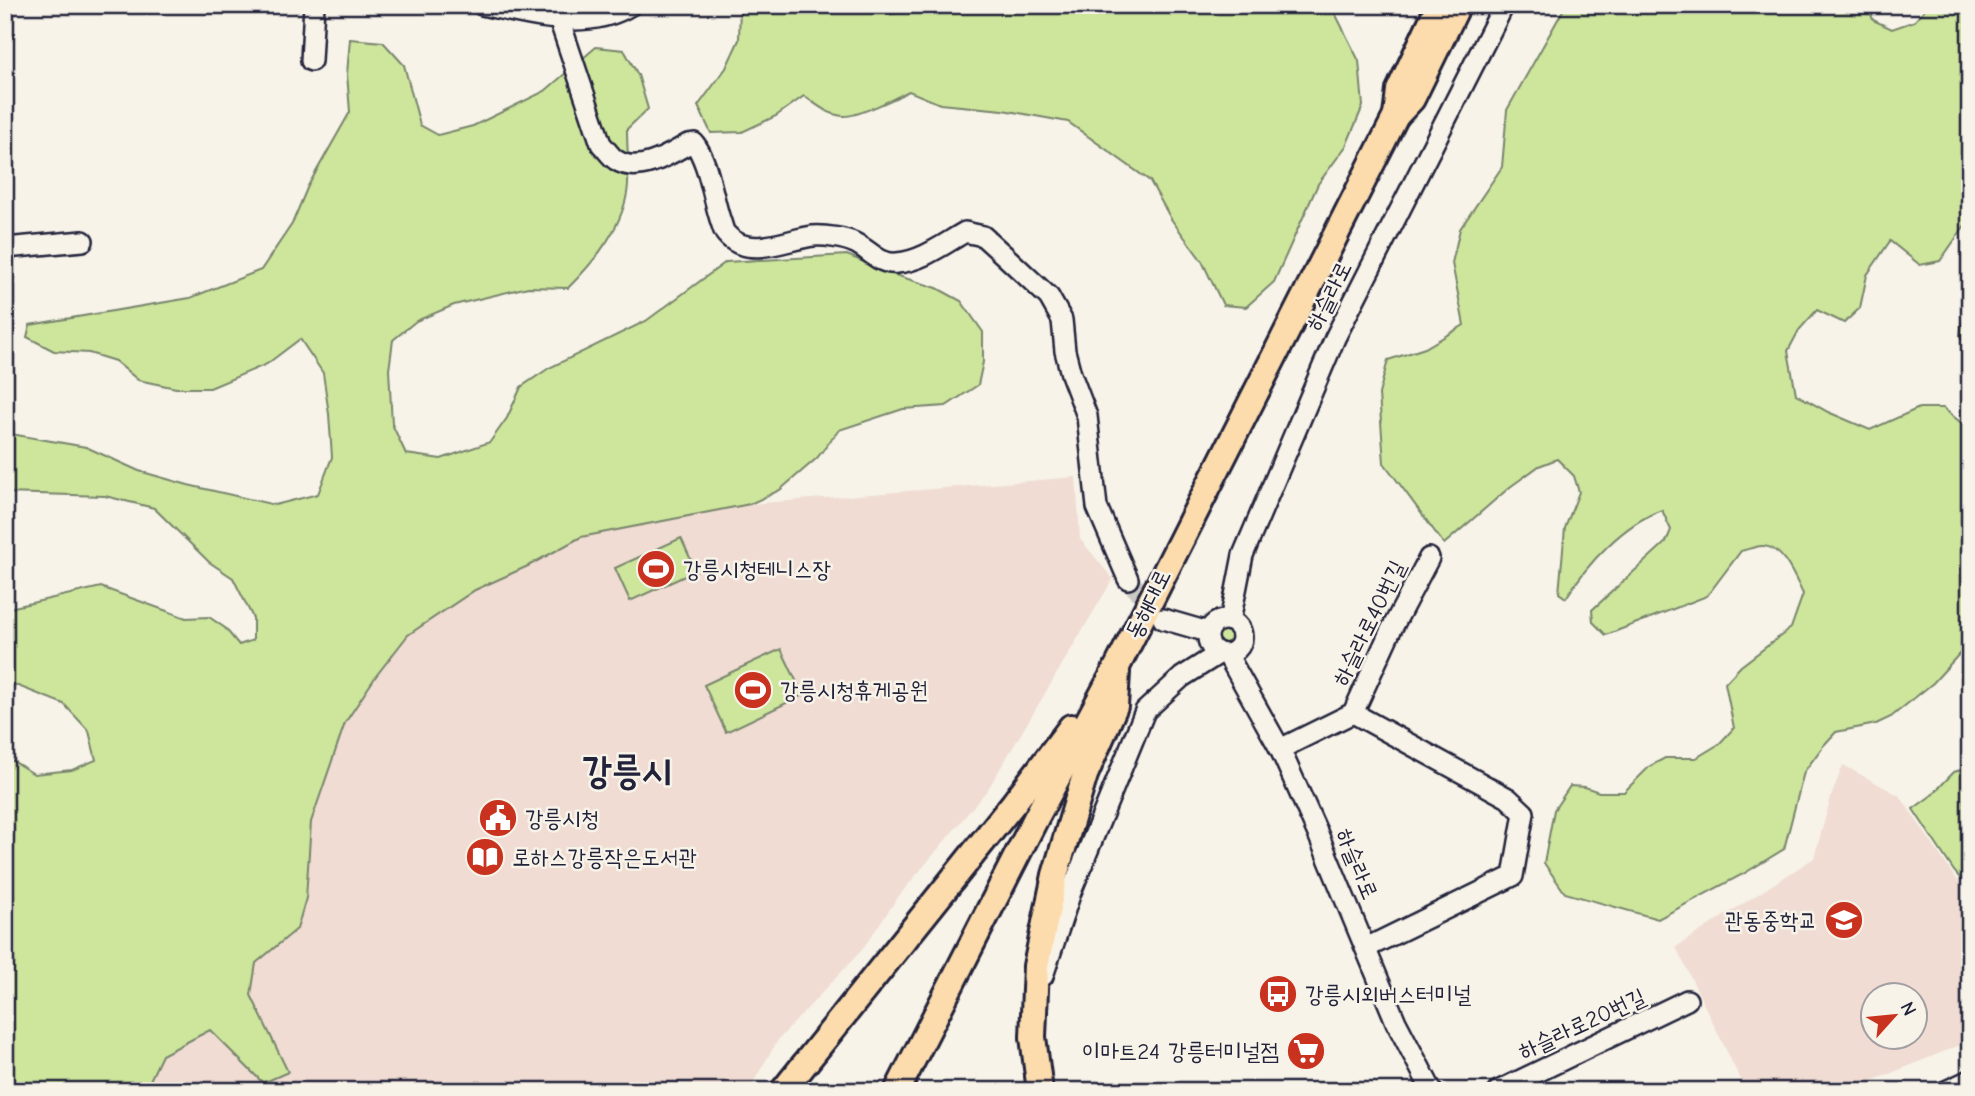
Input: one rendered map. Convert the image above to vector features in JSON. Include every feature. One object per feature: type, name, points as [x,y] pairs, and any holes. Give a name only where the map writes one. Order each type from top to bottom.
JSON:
[{"type":"main road","name":"동해대로","points":[[1396,116],[1399,90],[1439,5]]},
{"type":"main road","name":"동해대로","points":[[897,1091],[1118,664],[1396,116],[1412,99],[1458,5]]},
{"type":"main road","points":[[1041,1091],[1033,1037],[1036,966],[1055,875],[1085,775],[1115,706],[1118,664]]},
{"type":"main road","points":[[783,1091],[1013,804],[1118,664]]},
{"type":"street","points":[[311,61],[314,5]]},
{"type":"street","points":[[482,5],[561,22],[615,15],[631,5]]},
{"type":"street","name":"하슬라로","points":[[1230,621],[1243,555],[1335,338],[1504,5]]},
{"type":"street","points":[[561,22],[601,144],[615,160],[629,166],[648,163],[688,144],[694,144],[704,159],[725,233],[738,243],[750,247],[790,243],[814,236],[852,241],[880,261],[894,264],[914,261],[965,232],[983,236],[1049,297],[1062,320],[1065,351],[1087,416],[1097,507],[1128,579]]},
{"type":"street","points":[[5,248],[83,241]]},
{"type":"street","name":"하슬라로40번길","points":[[1280,749],[1353,713],[1390,632],[1429,558]]},
{"type":"street","points":[[1163,619],[1208,632]]},
{"type":"street","points":[[1050,1091],[1038,1016],[1039,986],[1071,891],[1145,711],[1182,677],[1238,648],[1242,638],[1239,627],[1225,620],[1214,623],[1208,632],[1211,648],[1224,654]]},
{"type":"street","name":"하슬라로","points":[[1224,654],[1280,749],[1396,1022],[1432,1091]]},
{"type":"street","points":[[1353,713],[1508,798],[1524,813],[1513,876],[1366,948]]},
{"type":"street","name":"하슬라로20번길","points":[[1498,1091],[1687,1000]]},
{"type":"street","points":[[1033,1037],[1038,1005]]},
{"type":"shaded area","points":[[1076,477],[1080,539],[1113,579],[988,789],[898,897],[861,951],[778,1040],[748,1091],[145,1091],[162,1055],[210,1029],[263,1082],[288,1072],[251,995],[256,963],[297,929],[306,898],[311,822],[345,723],[376,676],[408,635],[475,590],[581,537],[750,504]]},
{"type":"shaded area","name":"관동중학교","points":[[1843,765],[1900,796],[1954,876],[1970,894],[1970,1041],[1847,1091],[1746,1091],[1676,947],[1814,858]]},
{"type":"green space","points":[[740,5],[889,5],[891,14],[945,8],[979,10],[985,5],[1331,5],[1359,61],[1363,106],[1346,146],[1318,184],[1274,282],[1246,307],[1223,305],[1202,261],[1171,219],[1150,181],[1068,122],[1003,110],[940,104],[909,91],[868,110],[845,116],[828,112],[804,96],[776,116],[742,132],[711,133],[698,106],[726,68],[739,40]]},
{"type":"green space","points":[[1566,5],[1868,5],[1873,20],[1892,29],[1915,21],[1928,5],[1970,5],[1970,218],[1940,261],[1920,265],[1890,241],[1867,275],[1860,308],[1844,323],[1817,310],[1799,330],[1788,351],[1796,394],[1828,412],[1870,430],[1919,408],[1943,408],[1970,430],[1970,642],[1933,683],[1891,717],[1876,724],[1836,732],[1824,745],[1804,772],[1784,849],[1658,919],[1565,893],[1544,863],[1554,810],[1570,786],[1599,792],[1624,792],[1650,766],[1665,758],[1696,758],[1719,744],[1734,728],[1725,683],[1741,666],[1791,628],[1803,594],[1788,565],[1771,548],[1761,546],[1741,551],[1707,596],[1606,635],[1593,622],[1592,610],[1666,542],[1671,530],[1662,510],[1634,525],[1607,546],[1566,598],[1559,593],[1565,528],[1579,492],[1574,476],[1557,459],[1539,466],[1510,487],[1444,544],[1384,463],[1379,394],[1388,360],[1425,348],[1464,325],[1452,263],[1460,229],[1502,167],[1507,110]]},
{"type":"green space","points":[[350,39],[383,42],[404,65],[420,125],[438,135],[473,126],[545,91],[596,47],[624,50],[638,75],[648,109],[627,129],[628,185],[626,200],[615,228],[598,254],[568,288],[528,287],[454,305],[416,321],[393,340],[389,370],[392,424],[406,454],[441,459],[490,442],[507,418],[521,387],[549,368],[646,321],[726,262],[847,255],[895,275],[937,288],[961,301],[983,332],[983,362],[978,385],[946,406],[903,409],[839,430],[817,458],[780,490],[750,504],[581,537],[528,566],[475,590],[408,635],[376,676],[345,723],[311,822],[306,898],[297,929],[256,963],[251,995],[288,1072],[263,1083],[210,1030],[162,1055],[145,1091],[5,1091],[5,756],[34,774],[72,770],[96,760],[89,731],[64,704],[13,684],[5,685],[5,609],[101,587],[186,618],[209,617],[225,628],[239,645],[253,640],[253,618],[233,578],[209,562],[154,508],[105,496],[5,493],[5,433],[86,447],[139,471],[275,505],[318,494],[332,457],[323,373],[300,339],[267,364],[210,388],[176,388],[138,380],[115,361],[89,353],[54,351],[27,337],[30,325],[190,298],[261,270],[292,224],[308,186],[350,112],[347,74]]},
{"type":"green space","points":[[1970,317],[1970,354],[1960,336],[1962,322]]},
{"type":"green space","name":"강릉시청테니스장","points":[[681,538],[696,571],[630,601],[615,568]]},
{"type":"green space","points":[[1225,627],[1232,630],[1235,637],[1232,644],[1225,647],[1218,644],[1215,637],[1218,630]]},
{"type":"green space","name":"강릉시청휴게공원","points":[[781,649],[803,695],[726,732],[704,685]]},
{"type":"green space","points":[[1970,767],[1970,890],[1954,871],[1913,809],[1932,795],[1954,772]]},
{"type":"tunnel","points":[[1128,579],[1157,613]]},
{"type":"place","name":"강릉시청테니스장","points":[[656,569]]},
{"type":"place","name":"강릉시청휴게공원","points":[[753,690]]},
{"type":"place","name":"강릉시청","points":[[498,818]]},
{"type":"place","name":"로하스강릉작은도서관","points":[[485,857]]},
{"type":"place","name":"관동중학교","points":[[1844,920]]},
{"type":"place","name":"강릉시외버스터미널","points":[[1278,994]]},
{"type":"place","name":"이마트24 강릉터미널점","points":[[1306,1051]]},
{"type":"district","name":"강릉시","points":[[627,771]]}]
